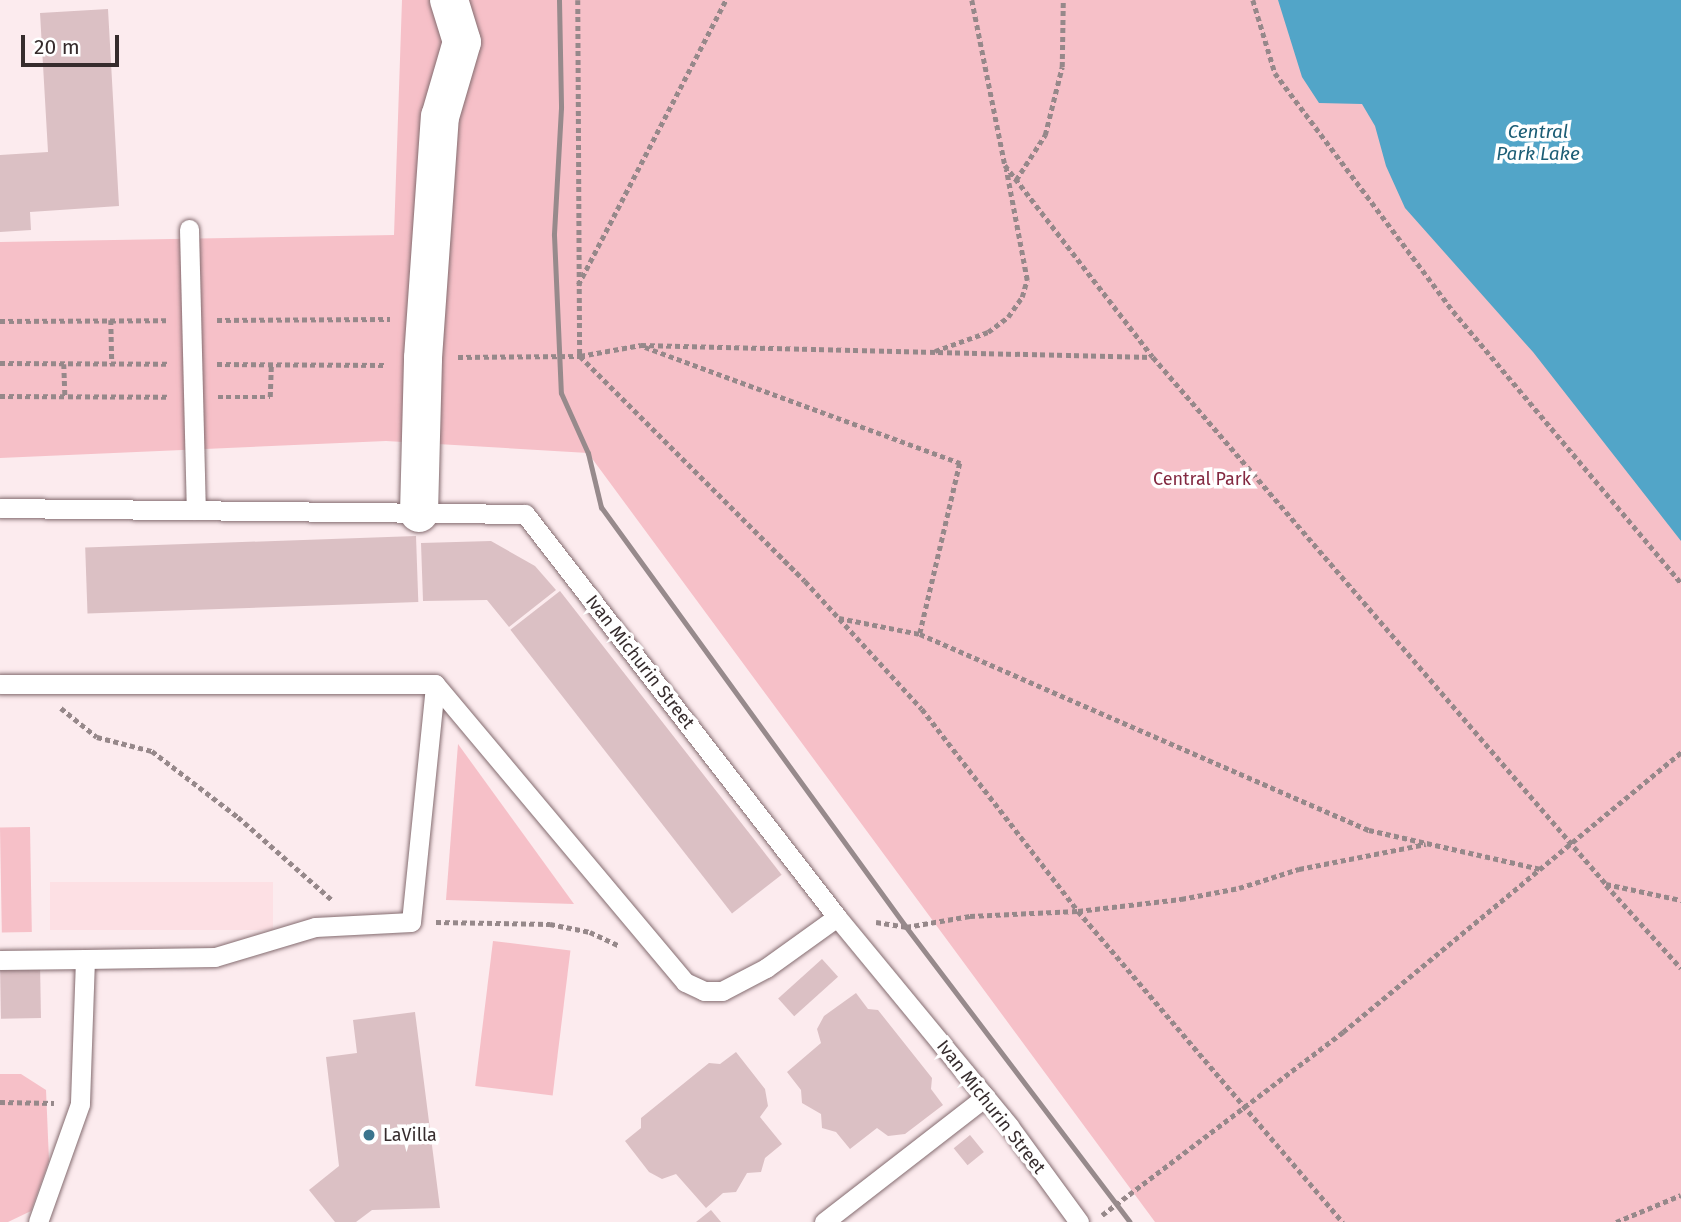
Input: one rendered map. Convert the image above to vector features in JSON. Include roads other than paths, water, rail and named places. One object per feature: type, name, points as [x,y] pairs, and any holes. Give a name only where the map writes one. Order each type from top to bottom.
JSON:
[{"type":"street","points":[[419,513],[423,358],[440,117],[462,42],[449,0]]},
{"type":"lane","points":[[189,229],[195,510]]},
{"type":"lane","name":"Ivan Michurin Street","points":[[0,508],[525,514],[837,917],[985,1097],[1079,1222]]},
{"type":"lane","points":[[0,684],[435,684]]},
{"type":"lane","points":[[435,684],[685,982],[704,991],[722,991],[766,968],[837,917]]},
{"type":"lane","points":[[0,960],[215,957],[315,927],[411,922],[435,684]]},
{"type":"lane","points":[[38,1222],[80,1104],[85,958]]},
{"type":"lane","points":[[824,1222],[985,1097]]},
{"type":"water","name":"Central Park Lake","points":[[1278,0],[1681,0],[1681,541],[1533,352],[1405,208],[1386,166],[1375,126],[1362,104],[1319,103],[1302,77]]},
{"type":"railway","points":[[559,0],[561,108],[554,235],[561,393],[588,453],[601,507],[906,927],[1130,1222]]},
{"type":"place","name":"LaVilla","points":[[369,1135]]},
{"type":"park label","name":"Central Park","points":[[1202,479]]}]
